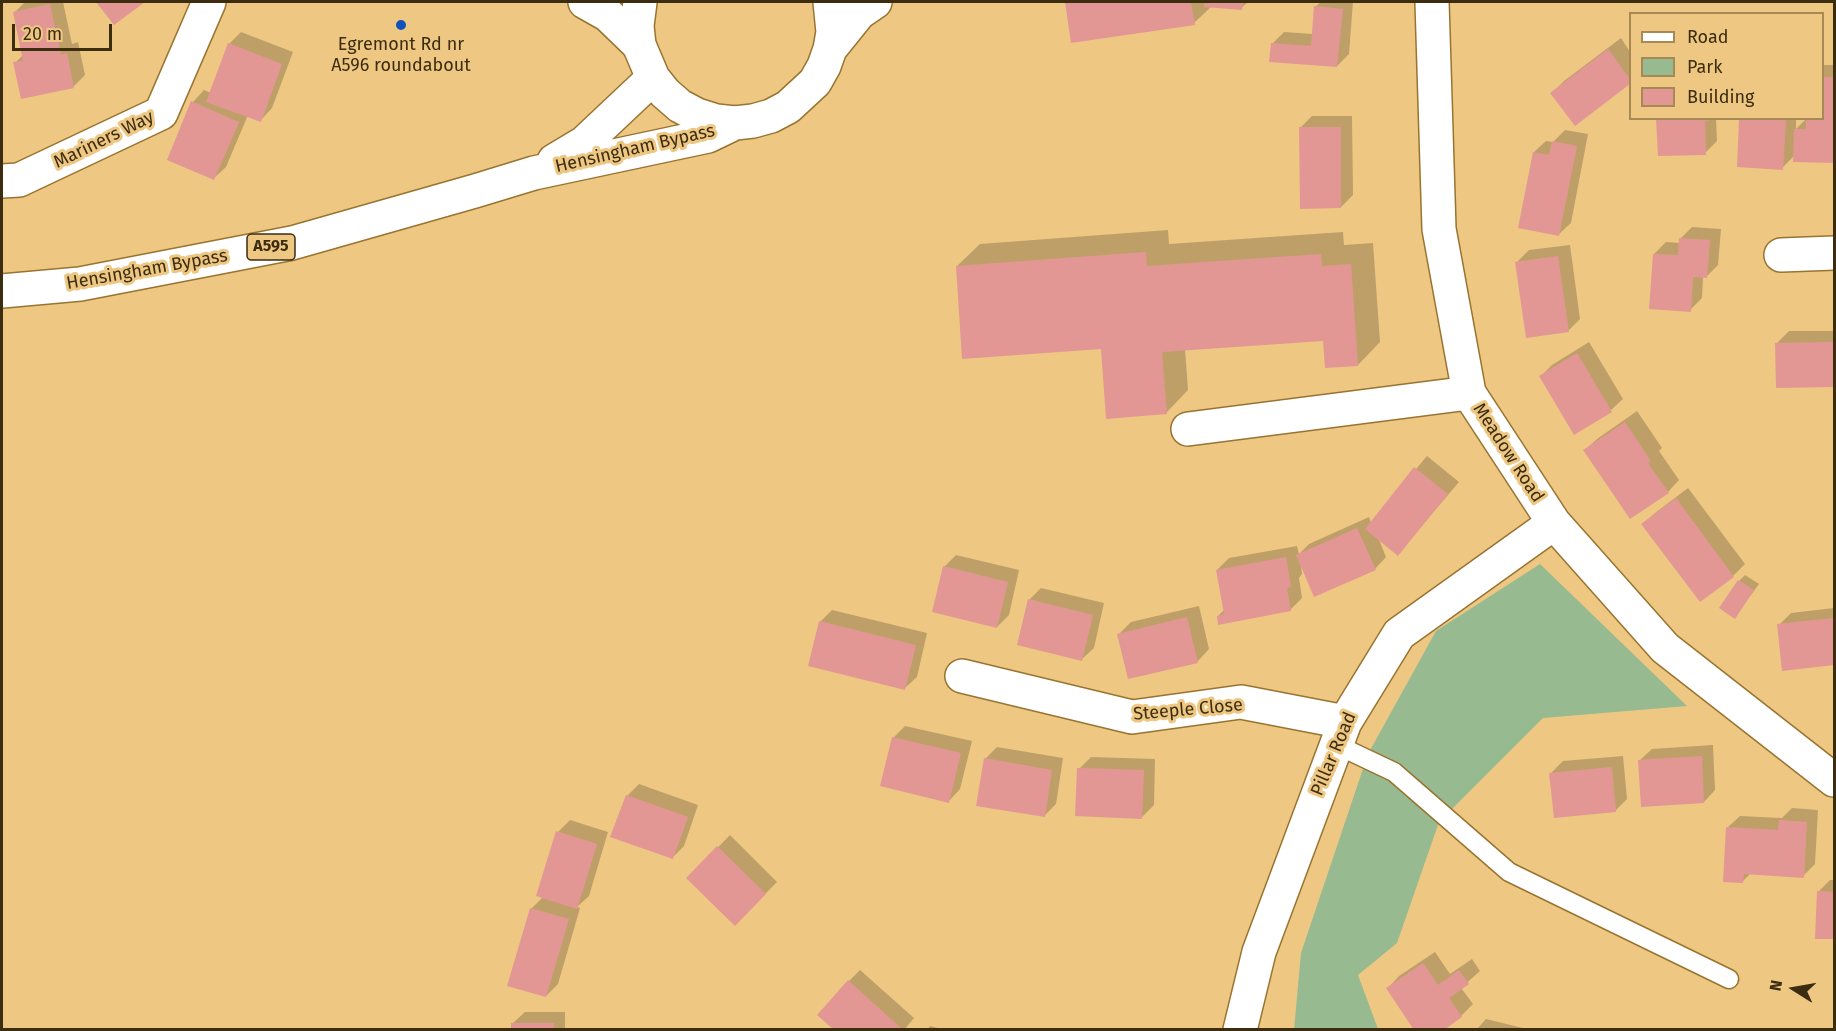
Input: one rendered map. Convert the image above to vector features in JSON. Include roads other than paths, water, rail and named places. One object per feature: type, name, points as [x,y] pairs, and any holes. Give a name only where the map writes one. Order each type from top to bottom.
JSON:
[{"type":"main road","name":"Mariners Way","points":[[2,181],[19,180],[161,113],[209,2]]},
{"type":"main road","points":[[585,2],[608,15],[639,45]]},
{"type":"main road","name":"A595","points":[[640,2],[637,26],[639,45],[653,78],[680,106],[716,121],[735,123],[771,116],[788,107],[814,82],[824,66],[830,49],[833,24],[830,2]]},
{"type":"main road","name":"A595","points":[[830,49],[859,13],[875,2]]},
{"type":"main road","name":"Meadow Road","points":[[1432,2],[1438,229],[1469,393],[1554,523],[1665,648],[1834,780]]},
{"type":"main road","name":"Hensingham Bypass","points":[[534,173],[584,143],[653,78]]},
{"type":"main road","name":"Hensingham Bypass","points":[[2,291],[81,284],[292,243],[534,173],[708,136],[735,123]]},
{"type":"main road","points":[[1781,255],[1834,253]]},
{"type":"main road","points":[[1188,429],[1469,393]]},
{"type":"main road","name":"Pillar Road","points":[[1240,1029],[1258,952],[1320,784],[1341,733],[1399,634],[1554,523]]},
{"type":"main road","name":"Steeple Close","points":[[962,676],[1132,717],[1241,702],[1341,733]]},
{"type":"lane","points":[[1341,733],[1394,772],[1509,872],[1729,979]]},
{"type":"place","name":"Egremont Rd nr A596 roundabout","points":[[401,25]]}]
